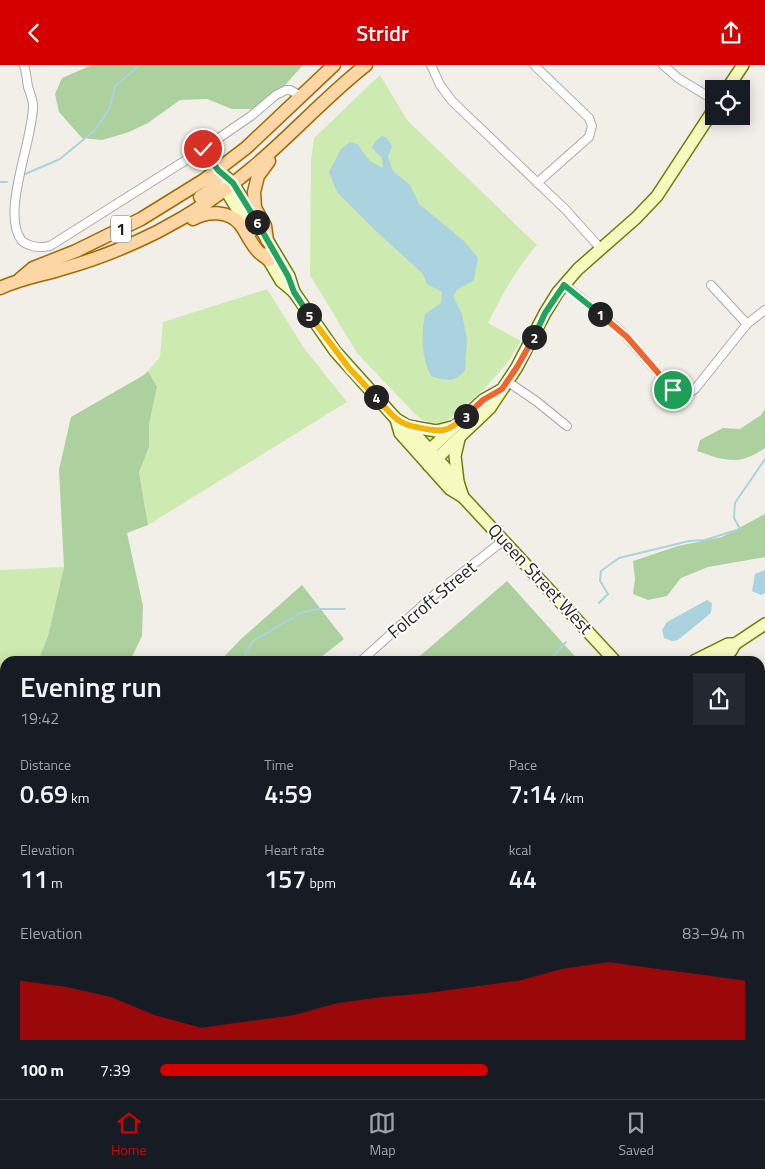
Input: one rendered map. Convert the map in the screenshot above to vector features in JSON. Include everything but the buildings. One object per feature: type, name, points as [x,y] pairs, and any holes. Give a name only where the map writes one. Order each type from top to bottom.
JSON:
[{"type":"main road","name":"1","points":[[20,279],[33,268],[85,247],[141,219],[179,197],[246,148],[334,65]]},
{"type":"main road","name":"1","points":[[0,287],[20,279],[68,268],[124,248],[190,213],[250,171],[366,65]]},
{"type":"main road","points":[[733,80],[743,65]]},
{"type":"main road","points":[[429,457],[460,438],[490,408],[528,349],[545,313],[564,285],[578,269],[657,196],[705,123]]},
{"type":"main road","points":[[267,240],[265,226],[255,208],[254,192],[258,176],[263,168],[289,143],[289,135]]},
{"type":"main road","points":[[124,248],[133,238],[213,188],[216,183],[218,170]]},
{"type":"main road","name":"Queen Street West","points":[[218,170],[267,240],[288,276],[294,292]]},
{"type":"main road","name":"Queen Street West","points":[[229,186],[281,281],[294,292],[340,357],[396,419],[408,426],[450,489],[464,497],[611,656]]},
{"type":"main road","points":[[141,240],[154,241],[199,215],[220,213],[240,224],[257,249],[269,260]]},
{"type":"main road","points":[[429,457],[456,425],[483,400],[505,385]]},
{"type":"main road","name":"Queen Street West","points":[[396,419],[400,433],[458,482],[464,497]]},
{"type":"main road","points":[[408,426],[436,431],[456,425]]},
{"type":"main road","points":[[458,482],[455,456],[460,438]]},
{"type":"main road","points":[[723,656],[731,651],[735,644],[765,624]]},
{"type":"main road","points":[[704,656],[728,644],[735,644]]},
{"type":"street","points":[[24,65],[33,105],[32,116],[16,175],[9,216],[12,228],[19,238],[30,246],[42,248],[50,246],[203,149],[251,116],[276,95],[290,90],[301,96]]},
{"type":"street","points":[[431,65],[440,85],[452,101],[566,210],[601,249]]},
{"type":"street","points":[[534,65],[589,118],[592,126],[589,137],[537,183]]},
{"type":"street","points":[[663,65],[683,81],[705,94]]},
{"type":"street","points":[[203,149],[218,170]]},
{"type":"street","points":[[564,285],[622,332],[673,390],[680,393],[688,393],[695,389],[747,324],[765,310]]},
{"type":"street","points":[[711,285],[747,324]]},
{"type":"street","points":[[505,385],[536,401],[567,426]]},
{"type":"street","name":"Folcroft Street","points":[[367,656],[434,595],[504,540]]},
{"type":"green space","points":[[92,65],[303,65],[285,85],[253,109],[232,109],[207,99],[180,100],[148,123],[129,132],[102,140],[82,138],[59,112],[55,94],[62,78]]},
{"type":"green space","points":[[380,75],[407,120],[537,245],[522,263],[488,323],[521,341],[508,362],[485,388],[448,420],[438,423],[431,423],[421,419],[414,413],[357,353],[310,275],[311,160],[314,138]]},
{"type":"green space","points":[[267,289],[304,348],[347,402],[148,525],[139,472],[149,447],[149,425],[157,387],[148,371],[160,357],[163,322]]},
{"type":"green space","points":[[148,371],[157,387],[149,425],[149,447],[139,472],[148,525],[127,533],[143,606],[142,636],[132,656],[40,656],[48,636],[64,567],[59,470],[71,417]]},
{"type":"green space","points":[[765,409],[765,448],[756,454],[732,460],[697,451],[700,440],[723,428],[740,429],[761,415]]},
{"type":"green space","points":[[765,514],[765,557],[708,567],[681,578],[667,596],[648,600],[633,594],[635,579],[633,561],[678,546],[722,537]]},
{"type":"green space","points":[[64,567],[48,636],[40,656],[0,656],[0,570]]},
{"type":"green space","points":[[507,581],[574,656],[420,656]]},
{"type":"green space","points":[[302,585],[344,639],[322,656],[225,656],[241,639]]},
{"type":"water","points":[[381,136],[386,137],[392,146],[388,157],[393,171],[410,185],[419,204],[464,241],[478,258],[474,280],[457,290],[453,296],[462,314],[467,339],[465,370],[454,379],[445,380],[431,376],[424,353],[423,330],[425,314],[441,303],[442,292],[427,284],[423,274],[337,192],[329,172],[341,149],[350,142],[357,144],[370,161],[383,168],[382,158],[372,148]]},
{"type":"water","points":[[765,570],[765,593],[761,595],[752,591],[755,574]]},
{"type":"water","points":[[707,600],[712,603],[711,613],[678,640],[672,641],[664,638],[662,630],[667,622]]},
{"type":"waterway","points":[[23,175],[60,159],[95,130],[110,108],[115,86],[140,65]]},
{"type":"waterway","points":[[0,182],[7,182]]},
{"type":"waterway","points":[[599,603],[608,594],[600,581],[601,571],[619,558],[689,541],[705,540],[740,529],[734,518],[735,503],[765,459]]},
{"type":"waterway","points":[[245,656],[253,641],[301,613],[318,609],[345,609]]},
{"type":"waterway","points":[[553,656],[566,642]]},
{"type":"route","points":[[203,149],[218,170],[233,183],[288,276],[294,292],[335,351],[396,419],[408,426],[436,431],[456,425],[483,400],[502,389],[528,349],[545,313],[564,285],[622,332],[673,390]]}]
